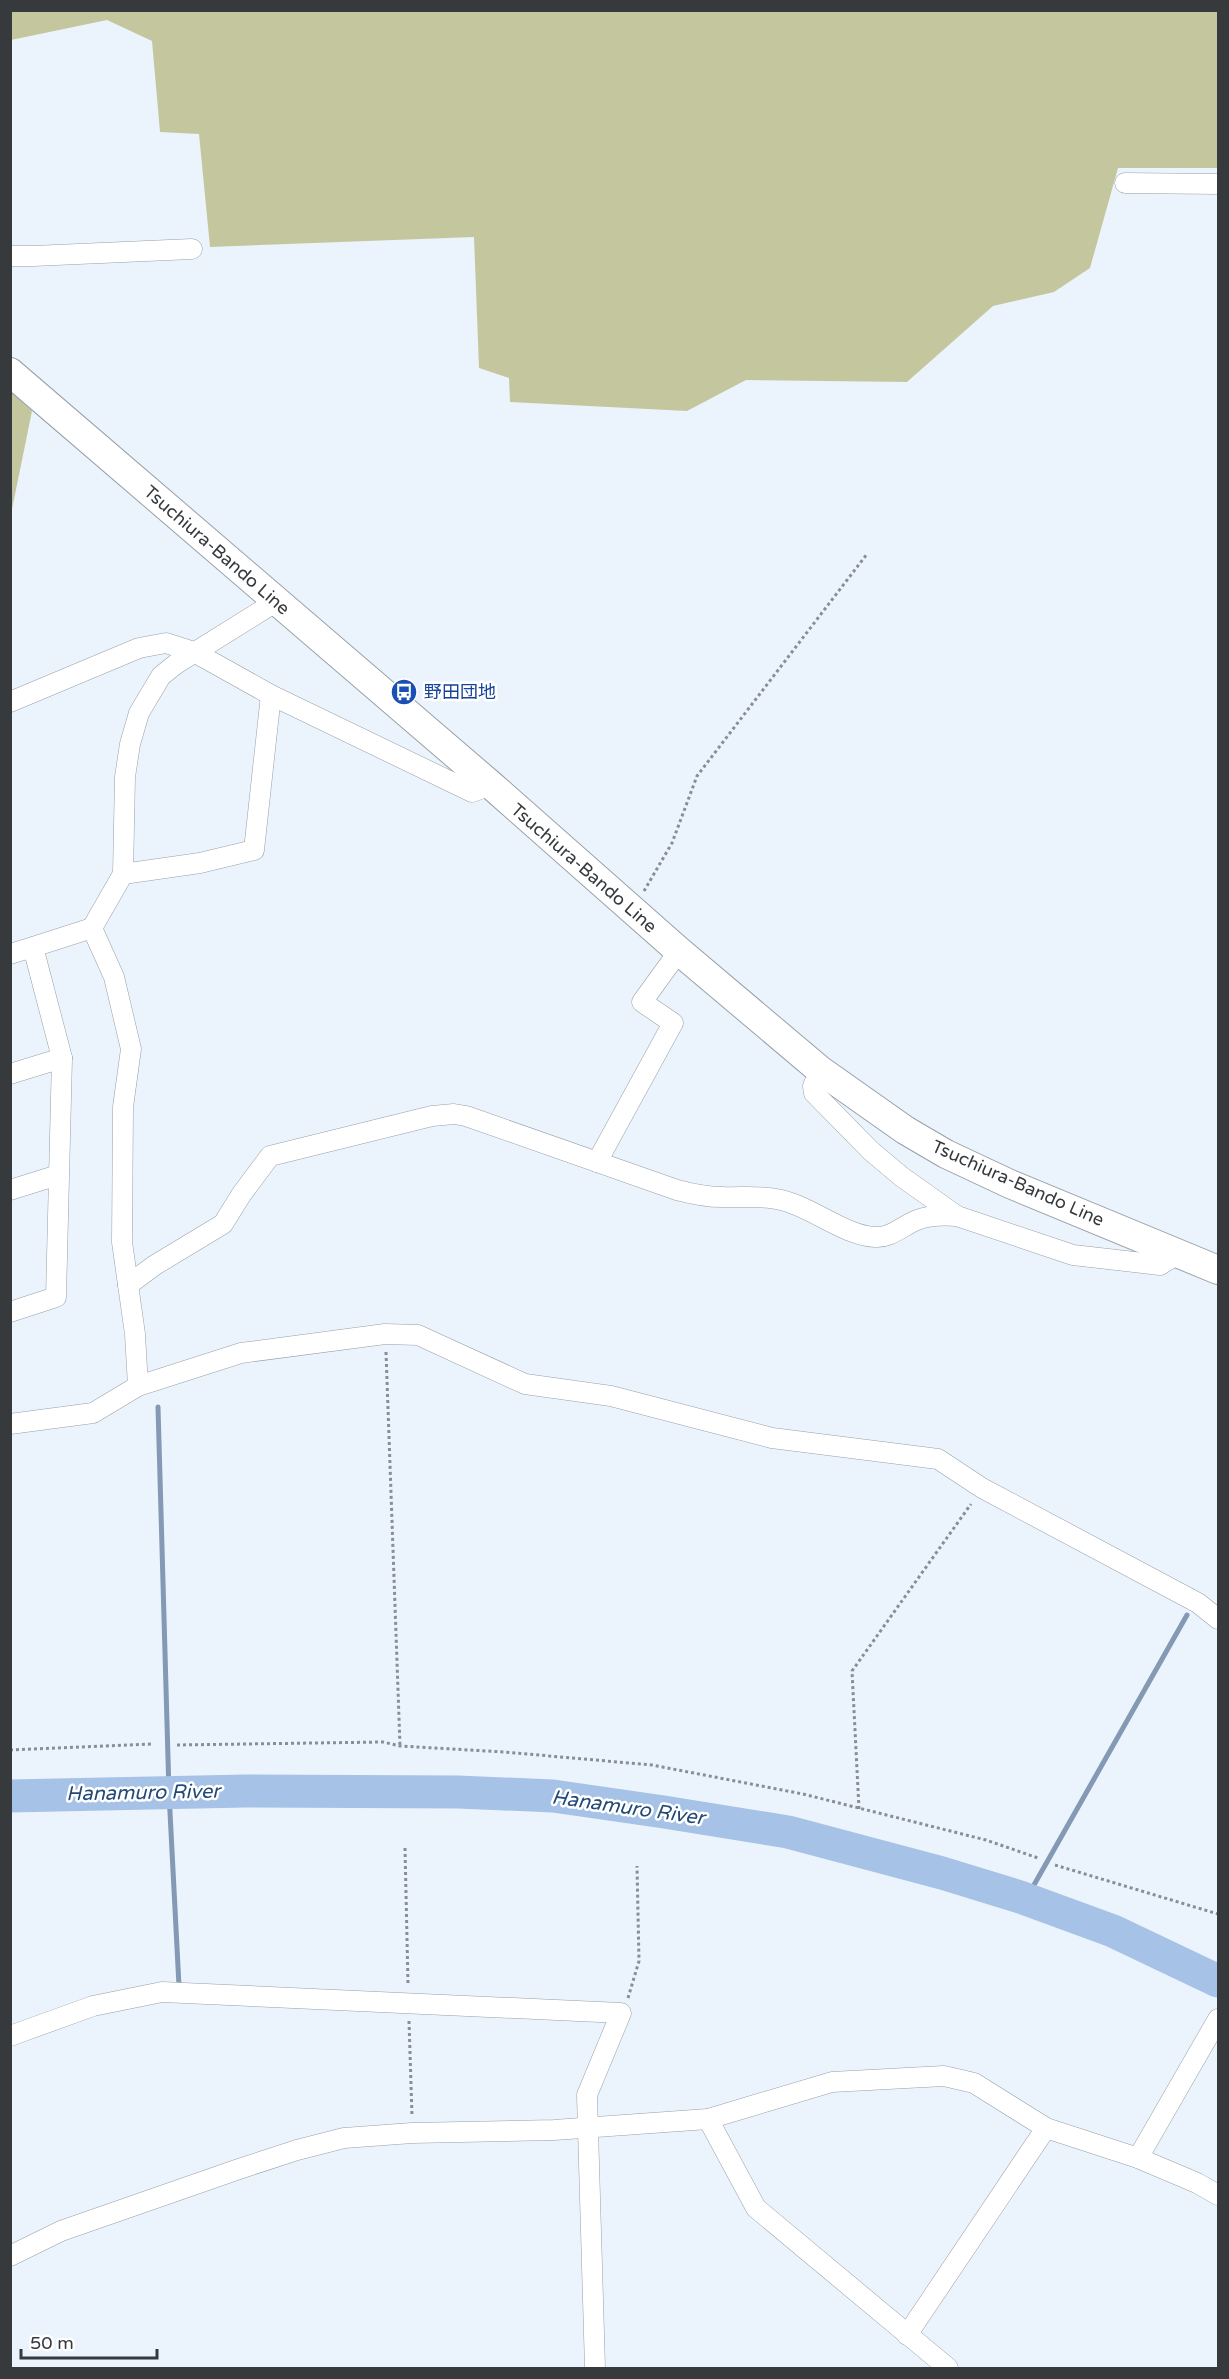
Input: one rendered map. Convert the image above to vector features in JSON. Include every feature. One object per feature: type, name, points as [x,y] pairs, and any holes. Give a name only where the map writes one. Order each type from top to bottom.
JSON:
[{"type":"main road","name":"Tsuchiura-Bando Line","points":[[10,372],[491,785],[679,951],[820,1070],[905,1130],[946,1154],[1010,1184],[1218,1270]]},
{"type":"street","points":[[1125,183],[1218,184]]},
{"type":"street","points":[[10,256],[192,249]]},
{"type":"street","points":[[10,954],[92,928],[123,874],[124,777],[139,713],[162,676],[194,652],[277,601]]},
{"type":"street","points":[[10,702],[139,648],[166,643],[194,652],[271,695],[472,792],[491,785]]},
{"type":"street","points":[[123,874],[200,863],[254,850],[271,695]]},
{"type":"street","points":[[92,928],[114,977],[131,1049],[123,1107],[122,1242],[135,1334],[138,1386]]},
{"type":"street","points":[[10,1312],[56,1297],[62,1058],[33,947]]},
{"type":"street","points":[[597,1162],[673,1023],[642,1002],[679,951]]},
{"type":"street","points":[[10,1074],[62,1058]]},
{"type":"street","points":[[820,1070],[813,1086],[813,1093],[871,1151],[902,1177],[957,1216],[1073,1255],[1160,1265],[1179,1252]]},
{"type":"street","points":[[128,1285],[155,1264],[223,1224],[270,1156],[432,1116],[454,1114],[698,1195],[782,1200],[864,1236],[881,1237],[930,1216],[957,1216]]},
{"type":"street","points":[[10,1191],[58,1175]]},
{"type":"street","points":[[10,1424],[93,1413],[138,1386],[242,1353],[385,1334],[418,1335],[525,1384],[611,1396],[772,1438],[938,1459],[982,1488],[1198,1603],[1218,1619]]},
{"type":"street","points":[[10,2036],[93,2006],[162,1992],[621,2013],[587,2096],[595,2368]]},
{"type":"street","points":[[1138,2158],[1218,2019]]},
{"type":"street","points":[[10,2256],[61,2231],[297,2150],[344,2138],[708,2119],[832,2082],[944,2076],[974,2083],[1046,2128],[1138,2158],[1197,2183],[1218,2195]]},
{"type":"street","points":[[708,2119],[756,2208],[948,2368]]},
{"type":"street","points":[[907,2335],[1046,2128]]},
{"type":"path","points":[[633,910],[672,843],[698,776],[867,554]]},
{"type":"path","points":[[385,1334],[400,1746]]},
{"type":"path","points":[[859,1809],[852,1671],[982,1488]]},
{"type":"path","points":[[177,1745],[383,1742],[400,1746],[504,1752],[652,1765],[803,1794],[986,1840],[1038,1858]]},
{"type":"path","points":[[10,1750],[153,1744]]},
{"type":"path","points":[[405,1848],[412,2133]]},
{"type":"path","points":[[1055,1865],[1218,1914]]},
{"type":"path","points":[[621,2013],[639,1961],[637,1866]]},
{"type":"green space","points":[[11,10],[1218,11],[1218,168],[1118,168],[1090,268],[1054,292],[993,306],[907,382],[746,380],[687,411],[510,402],[509,378],[479,368],[474,237],[210,247],[199,134],[160,132],[152,41],[107,20],[11,40]]},
{"type":"green space","points":[[11,392],[32,411],[11,514]]},
{"type":"waterway","points":[[158,1407],[169,1793],[179,1986]]},
{"type":"waterway","points":[[1026,1899],[1187,1615]]},
{"type":"waterway","name":"Hanamuro River","points":[[10,1796],[245,1791],[458,1792],[553,1796],[664,1812],[788,1832],[942,1873],[1020,1897],[1113,1931],[1218,1981]]},
{"type":"place","name":"野田団地","points":[[404,692]]}]
